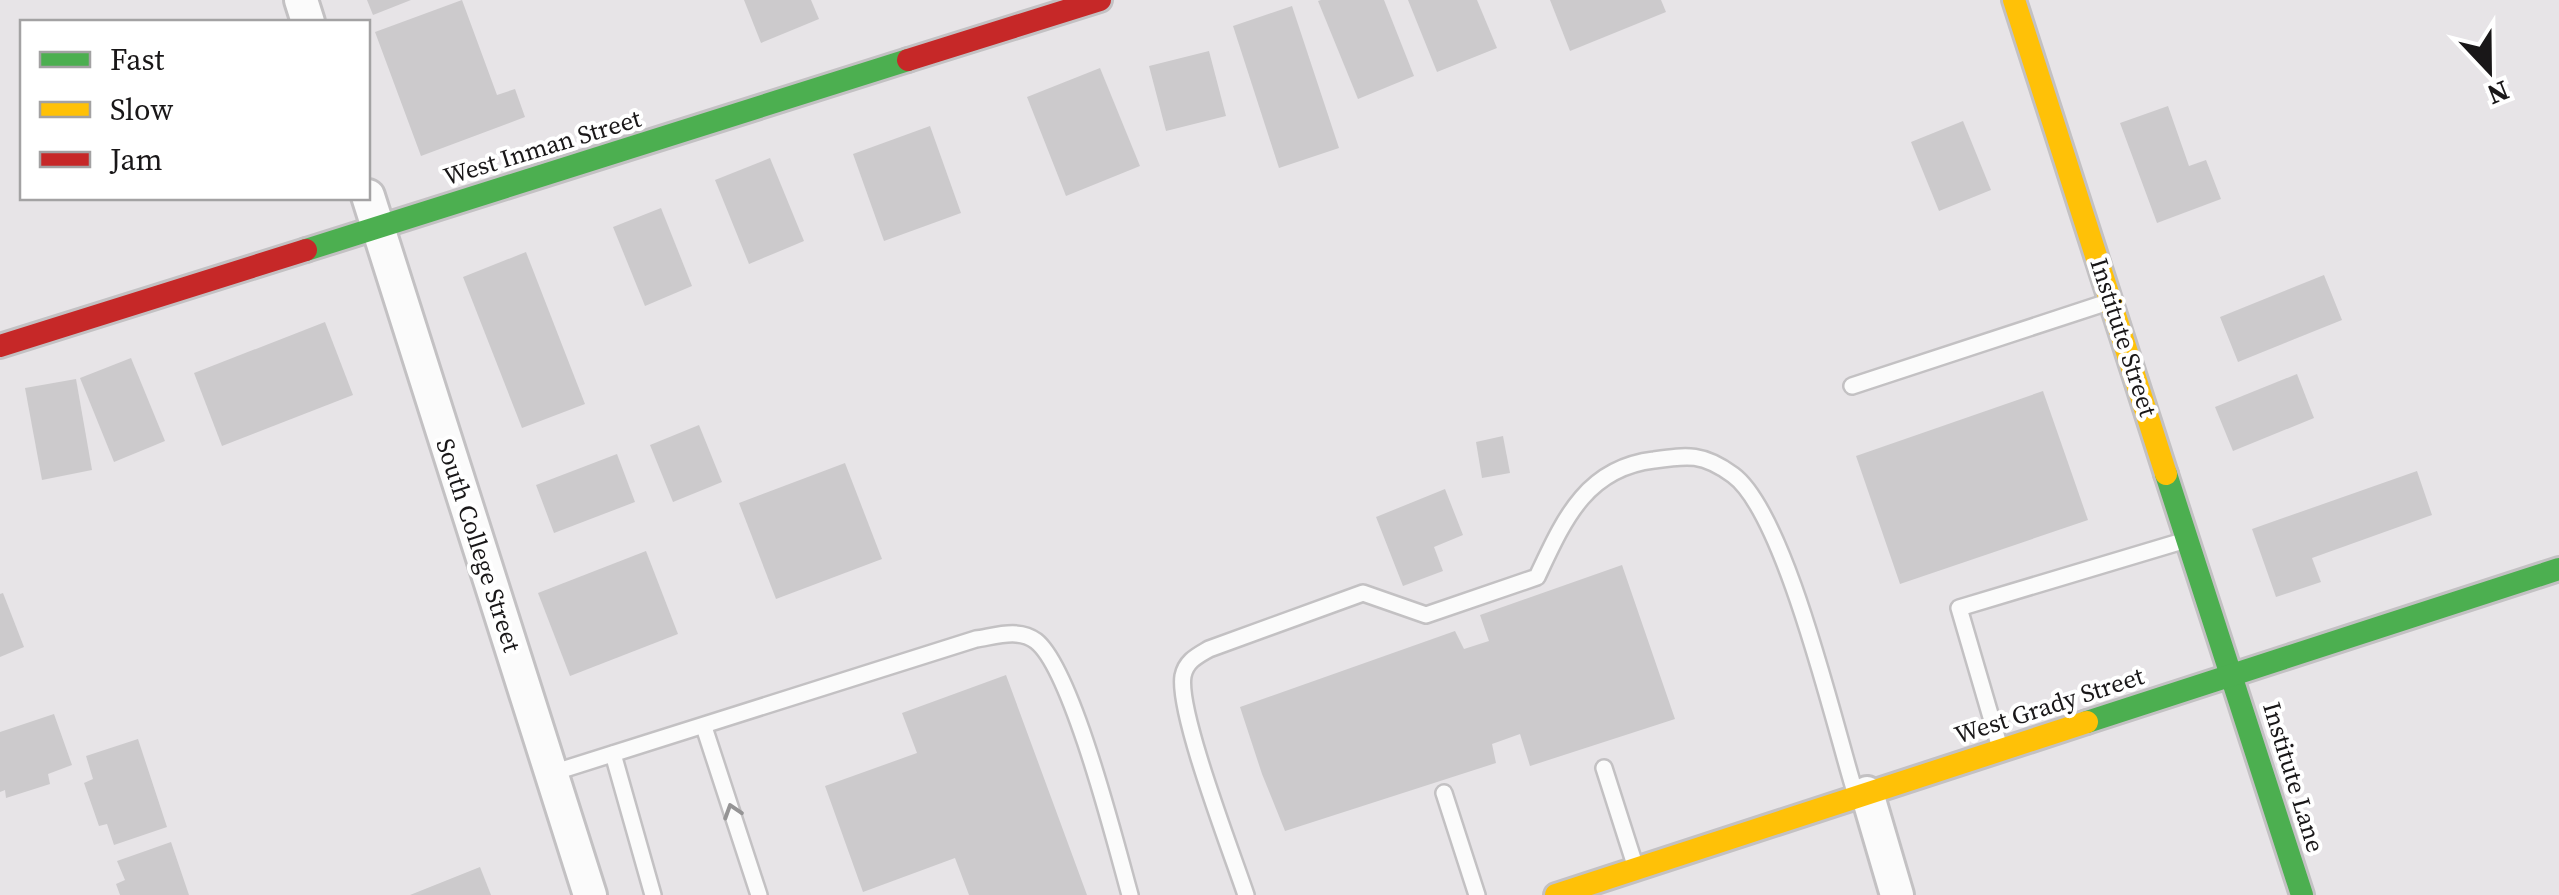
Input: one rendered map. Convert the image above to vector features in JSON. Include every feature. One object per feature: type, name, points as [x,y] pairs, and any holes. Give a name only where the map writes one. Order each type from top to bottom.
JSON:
[{"type":"street","name":"West Inman Street","points":[[0,346],[373,212],[1100,0]]},
{"type":"street","name":"Institute Street","points":[[2014,0],[2233,675]]},
{"type":"street","name":"South College Street","points":[[373,212],[590,895]]},
{"type":"street","name":"West Grady Street","points":[[1563,894],[2559,570]]},
{"type":"street","name":"Institute Lane","points":[[2233,675],[2302,895]]},
{"type":"street","points":[[1862,794],[1898,895]]},
{"type":"lane","points":[[1852,386],[2112,301]]},
{"type":"lane","points":[[1246,895],[1190,724],[1182,679],[1188,662],[1209,648],[1363,593],[1426,615],[1537,577],[1566,514],[1592,486],[1638,462],[1694,455],[1734,476],[1763,512],[1800,606],[1862,794]]},
{"type":"lane","points":[[2000,749],[1960,608],[2190,539]]},
{"type":"lane","points":[[552,773],[976,639],[1016,633],[1035,640],[1052,659],[1076,715],[1130,895]]},
{"type":"lane","points":[[704,727],[759,895]]},
{"type":"lane","points":[[612,754],[653,895]]},
{"type":"lane","points":[[1604,768],[1636,869]]},
{"type":"lane","points":[[1444,794],[1477,895]]},
{"type":"building","points":[[367,0],[411,0],[373,15]]},
{"type":"building","points":[[462,0],[497,95],[515,89],[525,117],[421,156],[375,32]]},
{"type":"building","points":[[744,0],[811,0],[819,19],[761,43]]},
{"type":"building","points":[[1384,0],[1414,76],[1358,99],[1318,1]]},
{"type":"building","points":[[1408,0],[1477,0],[1497,48],[1437,72]]},
{"type":"building","points":[[1550,0],[1661,0],[1666,12],[1570,51]]},
{"type":"building","points":[[1292,6],[1339,148],[1279,168],[1233,26]]},
{"type":"building","points":[[1209,51],[1226,116],[1166,131],[1149,66]]},
{"type":"building","points":[[1100,68],[1140,166],[1066,196],[1027,97]]},
{"type":"building","points":[[2168,106],[2189,166],[2206,160],[2221,199],[2157,223],[2120,123]]},
{"type":"building","points":[[1963,121],[1991,190],[1939,211],[1911,142]]},
{"type":"building","points":[[930,126],[961,213],[884,241],[853,154]]},
{"type":"building","points":[[770,158],[804,241],[749,264],[715,180]]},
{"type":"building","points":[[661,208],[692,286],[645,306],[613,227]]},
{"type":"building","points":[[526,252],[585,404],[522,428],[463,277]]},
{"type":"building","points":[[2324,275],[2342,320],[2238,362],[2220,317]]},
{"type":"building","points":[[325,322],[353,395],[222,446],[194,373]]},
{"type":"building","points":[[131,358],[165,441],[114,462],[80,378]]},
{"type":"building","points":[[2297,374],[2314,418],[2233,451],[2215,407]]},
{"type":"building","points":[[76,379],[92,470],[42,480],[25,388]]},
{"type":"building","points":[[2043,391],[2088,520],[1900,584],[1856,456]]},
{"type":"building","points":[[699,425],[722,482],[673,502],[650,445]]},
{"type":"building","points":[[1503,436],[1510,473],[1482,478],[1476,442]]},
{"type":"building","points":[[617,454],[635,502],[554,533],[536,485]]},
{"type":"building","points":[[845,463],[882,559],[776,599],[739,503]]},
{"type":"building","points":[[2417,471],[2432,515],[2312,558],[2321,582],[2276,597],[2252,529]]},
{"type":"building","points":[[1445,489],[1463,535],[1434,547],[1443,571],[1403,586],[1376,517]]},
{"type":"building","points":[[646,551],[678,634],[570,676],[538,593]]},
{"type":"building","points":[[1622,565],[1675,719],[1530,766],[1520,734],[1492,744],[1496,763],[1285,831],[1240,707],[1455,631],[1464,649],[1489,641],[1480,615]]},
{"type":"building","points":[[3,593],[24,647],[0,657],[0,594]]},
{"type":"building","points":[[1006,675],[1087,895],[969,895],[955,858],[863,892],[825,786],[917,753],[902,713]]},
{"type":"building","points":[[54,714],[72,765],[48,774],[50,784],[6,798],[5,790],[0,792],[0,732]]},
{"type":"building","points":[[138,739],[167,827],[114,845],[107,824],[99,826],[84,783],[93,779],[86,756]]},
{"type":"building","points":[[171,842],[189,895],[120,895],[116,884],[125,880],[117,861]]},
{"type":"building","points":[[480,867],[491,895],[410,895]]},
{"type":"traffic: fast","points":[[306,250],[908,60]]},
{"type":"traffic: fast","points":[[2166,474],[2302,895]]},
{"type":"traffic: fast","points":[[2087,722],[2559,569]]},
{"type":"traffic: slow","points":[[2014,0],[2166,474]]},
{"type":"traffic: slow","points":[[1556,895],[2087,722]]},
{"type":"traffic: jam","points":[[908,60],[1100,0]]},
{"type":"traffic: jam","points":[[0,346],[306,250]]}]
